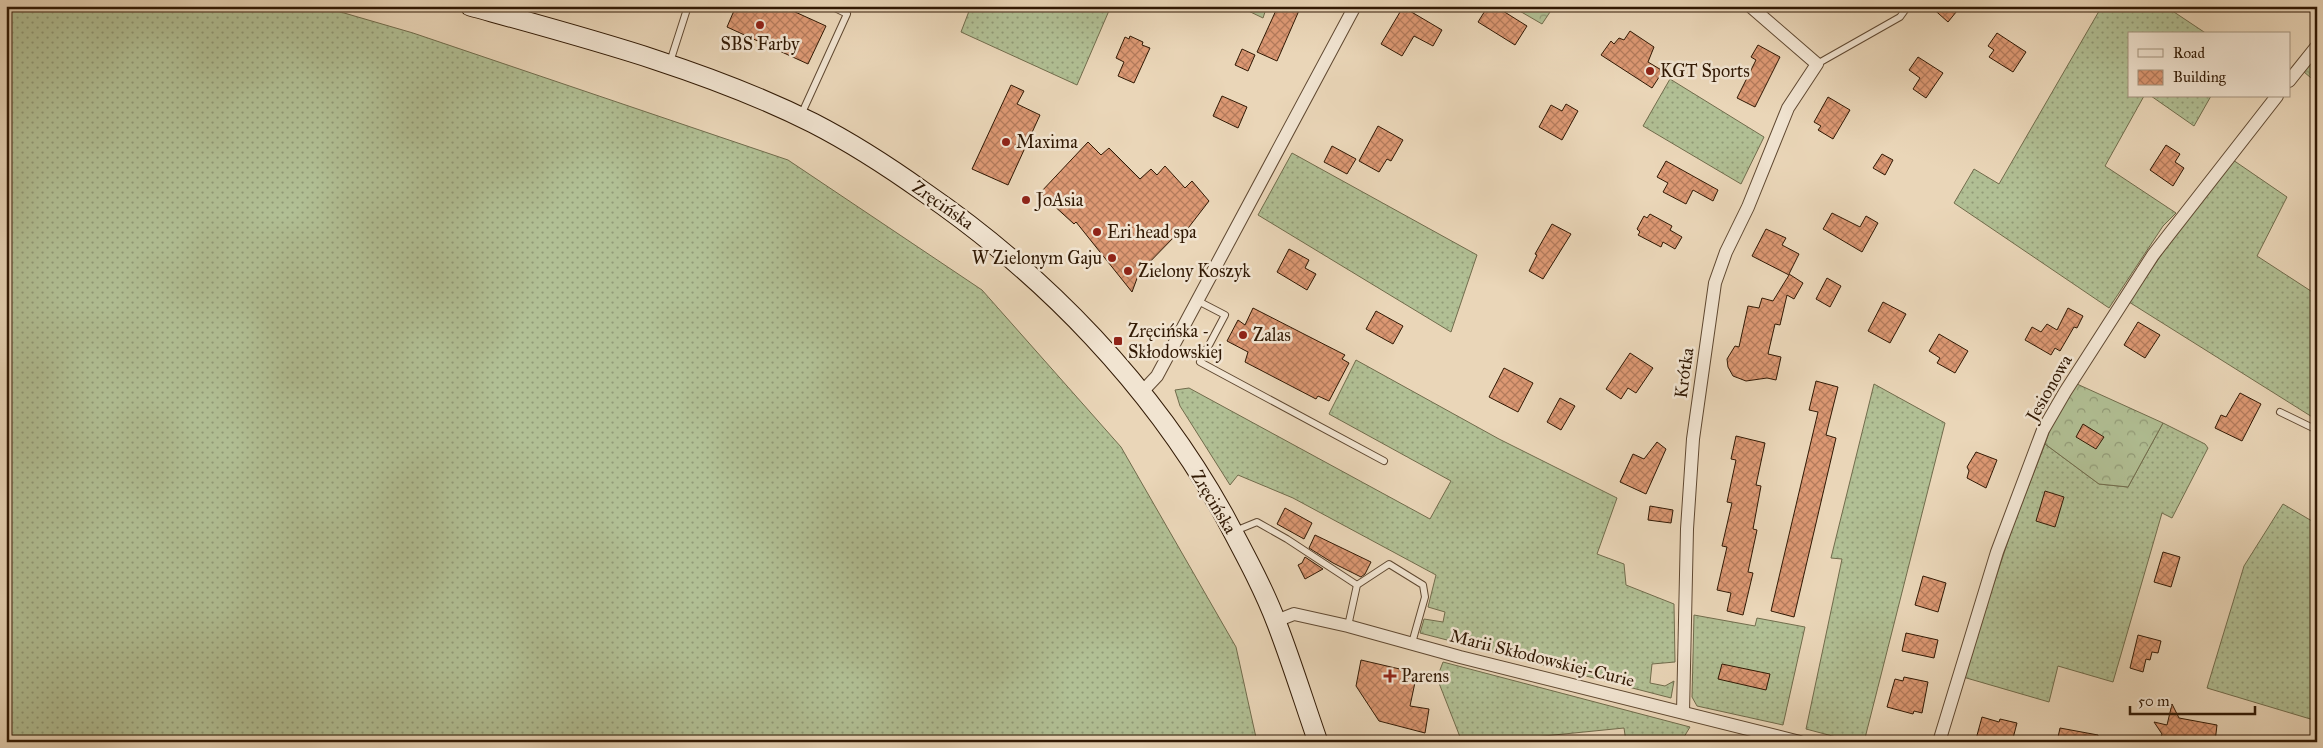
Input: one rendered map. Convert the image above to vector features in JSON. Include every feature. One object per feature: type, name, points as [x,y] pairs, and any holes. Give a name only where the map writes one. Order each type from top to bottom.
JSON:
[{"type":"street","name":"Zręcińska","points":[[470,6],[669,65],[740,90],[800,117],[875,158],[975,228],[1072,314],[1141,393],[1192,464],[1233,532],[1276,621],[1318,742]]},
{"type":"street","points":[[1141,393],[1157,376],[1355,6]]},
{"type":"street","points":[[1750,6],[1817,64]]},
{"type":"street","points":[[2290,80],[2317,46]]},
{"type":"street","name":"Krótka","points":[[1682,712],[1687,529],[1693,440],[1715,283],[1726,252],[1748,207],[1788,108],[1817,64]]},
{"type":"street","name":"Jesionowa","points":[[1939,742],[1997,552],[2043,430],[2065,392],[2153,255],[2275,98]]},
{"type":"street","name":"Marii Skłodowskiej-Curie","points":[[1276,621],[1294,614],[1348,626],[1800,742]]},
{"type":"lane","points":[[669,65],[688,6]]},
{"type":"lane","points":[[800,117],[847,14],[831,6]]},
{"type":"lane","points":[[1817,64],[1900,17],[1908,6]]},
{"type":"lane","points":[[1198,301],[1225,315],[1200,362],[1384,461]]},
{"type":"lane","points":[[2280,412],[2317,430]]},
{"type":"lane","points":[[1233,532],[1257,522],[1287,538],[1357,585]]},
{"type":"lane","points":[[1348,626],[1357,585],[1389,564],[1423,585],[1424,597],[1412,643]]},
{"type":"green space","points":[[6,6],[320,6],[413,33],[788,160],[982,290],[1121,447],[1236,647],[1257,742],[6,742]]},
{"type":"green space","points":[[971,6],[1111,6],[1077,85],[961,32]]},
{"type":"green space","points":[[1238,6],[1267,6],[1263,18]]},
{"type":"green space","points":[[1511,6],[1554,6],[1542,24]]},
{"type":"green space","points":[[2102,6],[2165,6],[2204,32],[2128,32],[2128,98],[2143,98],[2105,166],[2176,213],[2163,226],[2109,308],[1954,203],[1974,169],[1999,184]]},
{"type":"green space","points":[[2317,55],[2317,83],[2304,72]]},
{"type":"green space","points":[[1670,79],[1764,137],[1741,184],[1643,126]]},
{"type":"green space","points":[[2154,98],[2210,98],[2194,126]]},
{"type":"green space","points":[[1292,153],[1477,255],[1451,332],[1258,215]]},
{"type":"green space","points":[[2233,160],[2287,197],[2257,256],[2317,295],[2317,420],[2129,302],[2164,251]]},
{"type":"green space","points":[[1356,360],[1499,439],[1617,498],[1597,554],[1624,564],[1626,585],[1674,604],[1675,662],[1652,664],[1650,683],[1665,686],[1674,681],[1671,698],[1420,633],[1424,619],[1443,622],[1445,612],[1428,607],[1436,575],[1293,498],[1238,475],[1230,485],[1180,406],[1175,390],[1189,388],[1430,519],[1451,481],[1329,414]]},
{"type":"green space","points":[[1874,384],[1945,423],[1864,742],[1855,742],[1806,729],[1842,559],[1831,558]]},
{"type":"green space","points":[[2077,384],[2163,423],[2128,487],[2099,484],[2045,444],[2053,421]]},
{"type":"green space","points":[[2163,423],[2205,444],[2208,448],[2172,518],[2162,513],[2113,682],[2058,666],[2049,702],[1963,677],[2012,529],[2045,444],[2099,484],[2128,487]]},
{"type":"green space","points":[[2283,504],[2317,524],[2317,721],[2207,688],[2244,566]]},
{"type":"green space","points":[[1694,615],[1755,626],[1757,618],[1805,627],[1783,725],[1697,706],[1692,697]]},
{"type":"green space","points":[[1443,662],[1690,727],[1681,742],[1626,742],[1624,728],[1484,742],[1462,742],[1437,678]]},
{"type":"building","points":[[736,6],[782,6],[826,26],[808,64],[727,27]]},
{"type":"building","points":[[1278,6],[1301,6],[1277,61],[1257,52]]},
{"type":"building","points":[[1488,6],[1495,6],[1527,26],[1515,45],[1478,22]]},
{"type":"building","points":[[1930,6],[1961,6],[1948,22]]},
{"type":"building","points":[[1403,7],[1442,30],[1433,46],[1414,36],[1402,56],[1381,44]]},
{"type":"building","points":[[1630,31],[1654,47],[1648,62],[1663,71],[1652,88],[1601,55],[1611,41],[1614,44],[1619,38],[1624,40]]},
{"type":"building","points":[[1997,33],[2026,52],[2013,72],[1989,57],[1994,50],[1988,46]]},
{"type":"building","points":[[1130,36],[1143,42],[1142,45],[1150,48],[1134,83],[1118,76],[1124,62],[1116,58],[1125,37],[1129,39]]},
{"type":"building","points":[[1758,45],[1780,57],[1755,107],[1737,98],[1756,60],[1751,57]]},
{"type":"building","points":[[1242,49],[1255,55],[1248,71],[1235,65]]},
{"type":"building","points":[[1918,57],[1943,73],[1926,98],[1913,89],[1920,78],[1909,70]]},
{"type":"building","name":"Maxima","points":[[1011,85],[1024,91],[1017,104],[1040,115],[1008,185],[972,169]]},
{"type":"building","points":[[1222,96],[1247,107],[1238,128],[1213,116]]},
{"type":"building","points":[[1828,97],[1850,110],[1833,139],[1818,130],[1821,126],[1814,122]]},
{"type":"building","points":[[1566,104],[1578,111],[1562,140],[1539,127],[1551,105],[1562,111]]},
{"type":"building","points":[[1378,126],[1403,140],[1391,161],[1387,159],[1379,172],[1359,161]]},
{"type":"building","points":[[1088,142],[1101,155],[1109,148],[1140,179],[1151,169],[1157,175],[1165,166],[1185,188],[1192,181],[1209,201],[1182,236],[1177,234],[1139,273],[1132,292],[1076,222],[1074,224],[1040,193]]},
{"type":"building","points":[[2166,145],[2180,154],[2175,162],[2184,168],[2173,186],[2150,170]]},
{"type":"building","points":[[1332,146],[1356,159],[1347,174],[1324,162]]},
{"type":"building","points":[[1882,154],[1893,160],[1885,175],[1873,168]]},
{"type":"building","points":[[1666,161],[1718,190],[1713,201],[1693,190],[1686,204],[1663,192],[1668,183],[1657,177]]},
{"type":"building","points":[[1832,213],[1860,227],[1866,216],[1878,223],[1862,252],[1823,229]]},
{"type":"building","points":[[1650,214],[1672,226],[1670,230],[1682,237],[1675,249],[1663,242],[1661,247],[1638,235],[1640,232],[1637,229],[1644,216],[1647,218]]},
{"type":"building","points":[[1552,224],[1571,234],[1543,279],[1529,271],[1537,255],[1535,254]]},
{"type":"building","points":[[1766,229],[1786,238],[1782,245],[1799,254],[1789,274],[1803,283],[1794,299],[1787,295],[1780,325],[1775,324],[1768,354],[1781,357],[1776,380],[1767,378],[1746,381],[1733,376],[1728,367],[1727,359],[1735,346],[1739,347],[1748,306],[1759,308],[1762,298],[1773,301],[1789,275],[1752,256]]},
{"type":"building","points":[[1289,249],[1309,260],[1305,268],[1316,274],[1307,290],[1277,272]]},
{"type":"building","points":[[1827,278],[1841,286],[1830,307],[1816,299]]},
{"type":"building","points":[[1883,302],[1906,314],[1890,343],[1868,331]]},
{"type":"building","points":[[1253,308],[1345,355],[1342,359],[1349,363],[1329,401],[1318,396],[1316,399],[1245,362],[1248,352],[1227,341],[1238,320],[1245,325]]},
{"type":"building","points":[[2068,308],[2083,316],[2077,328],[2074,327],[2060,351],[2055,348],[2051,355],[2025,340],[2032,327],[2041,332],[2047,324],[2057,330]]},
{"type":"building","points":[[1376,311],[1403,326],[1393,344],[1366,329]]},
{"type":"building","points":[[2138,322],[2160,335],[2145,358],[2124,345]]},
{"type":"building","points":[[1939,334],[1968,351],[1955,373],[1937,363],[1940,358],[1929,351]]},
{"type":"building","points":[[1630,353],[1653,368],[1636,393],[1628,388],[1621,399],[1606,389]]},
{"type":"building","points":[[1504,368],[1533,383],[1518,412],[1489,397]]},
{"type":"building","points":[[1816,381],[1838,387],[1826,435],[1836,438],[1794,617],[1771,611],[1818,412],[1809,410]]},
{"type":"building","points":[[2240,393],[2261,404],[2242,441],[2215,428],[2221,415],[2226,417]]},
{"type":"building","points":[[1560,398],[1575,406],[1561,430],[1547,422]]},
{"type":"building","points":[[2083,424],[2104,437],[2096,449],[2076,437]]},
{"type":"building","points":[[1736,436],[1765,443],[1756,485],[1761,486],[1753,529],[1757,530],[1748,572],[1753,573],[1743,615],[1727,611],[1731,593],[1717,590],[1727,547],[1722,546],[1732,503],[1727,502],[1736,460],[1731,459]]},
{"type":"building","points":[[1657,442],[1666,449],[1646,494],[1620,482],[1633,454],[1644,459]]},
{"type":"building","points":[[1976,452],[1997,460],[1986,488],[1967,478],[1969,471],[1967,467]]},
{"type":"building","points":[[2045,491],[2064,497],[2055,527],[2036,521]]},
{"type":"building","points":[[1650,506],[1673,510],[1671,523],[1648,520]]},
{"type":"building","points":[[1285,508],[1312,523],[1304,539],[1277,524]]},
{"type":"building","points":[[1315,535],[1371,562],[1365,574],[1361,577],[1309,548]]},
{"type":"building","points":[[2163,552],[2180,557],[2171,587],[2154,582]]},
{"type":"building","points":[[1305,557],[1323,569],[1305,579],[1298,565],[1302,563]]},
{"type":"building","points":[[1923,576],[1946,583],[1938,612],[1915,605]]},
{"type":"building","points":[[1906,633],[1938,640],[1934,658],[1902,651]]},
{"type":"building","points":[[2138,635],[2161,641],[2158,653],[2152,652],[2150,660],[2146,659],[2143,672],[2130,668]]},
{"type":"building","points":[[1361,660],[1417,673],[1410,706],[1429,709],[1425,733],[1379,721],[1356,686]]},
{"type":"building","points":[[1722,664],[1770,674],[1766,690],[1718,679]]},
{"type":"building","points":[[1904,677],[1928,682],[1922,713],[1914,711],[1913,714],[1887,707],[1895,679],[1903,681]]},
{"type":"building","points":[[2172,704],[2179,718],[2217,725],[2215,742],[2160,742],[2162,734],[2154,722],[2167,725]]},
{"type":"building","points":[[1982,717],[1999,722],[2000,719],[2017,723],[2012,742],[1988,742],[1976,739]]},
{"type":"building","points":[[2060,728],[2098,735],[2098,742],[2057,742]]},
{"type":"place","name":"SBS Farby","points":[[760,25]]},
{"type":"place","name":"KGT Sports","points":[[1650,71]]},
{"type":"place","name":"Maxima","points":[[1006,142]]},
{"type":"place","name":"JoAsia","points":[[1026,200]]},
{"type":"place","name":"Eri head spa","points":[[1097,232]]},
{"type":"place","name":"W Zielonym Gaju","points":[[1112,258]]},
{"type":"place","name":"Zielony Koszyk","points":[[1128,271]]},
{"type":"place","name":"Zalas","points":[[1243,335]]},
{"type":"place","name":"Zręcińska - Skłodowskiej","points":[[1118,341]]},
{"type":"place","name":"Parens","points":[[1390,676]]}]
